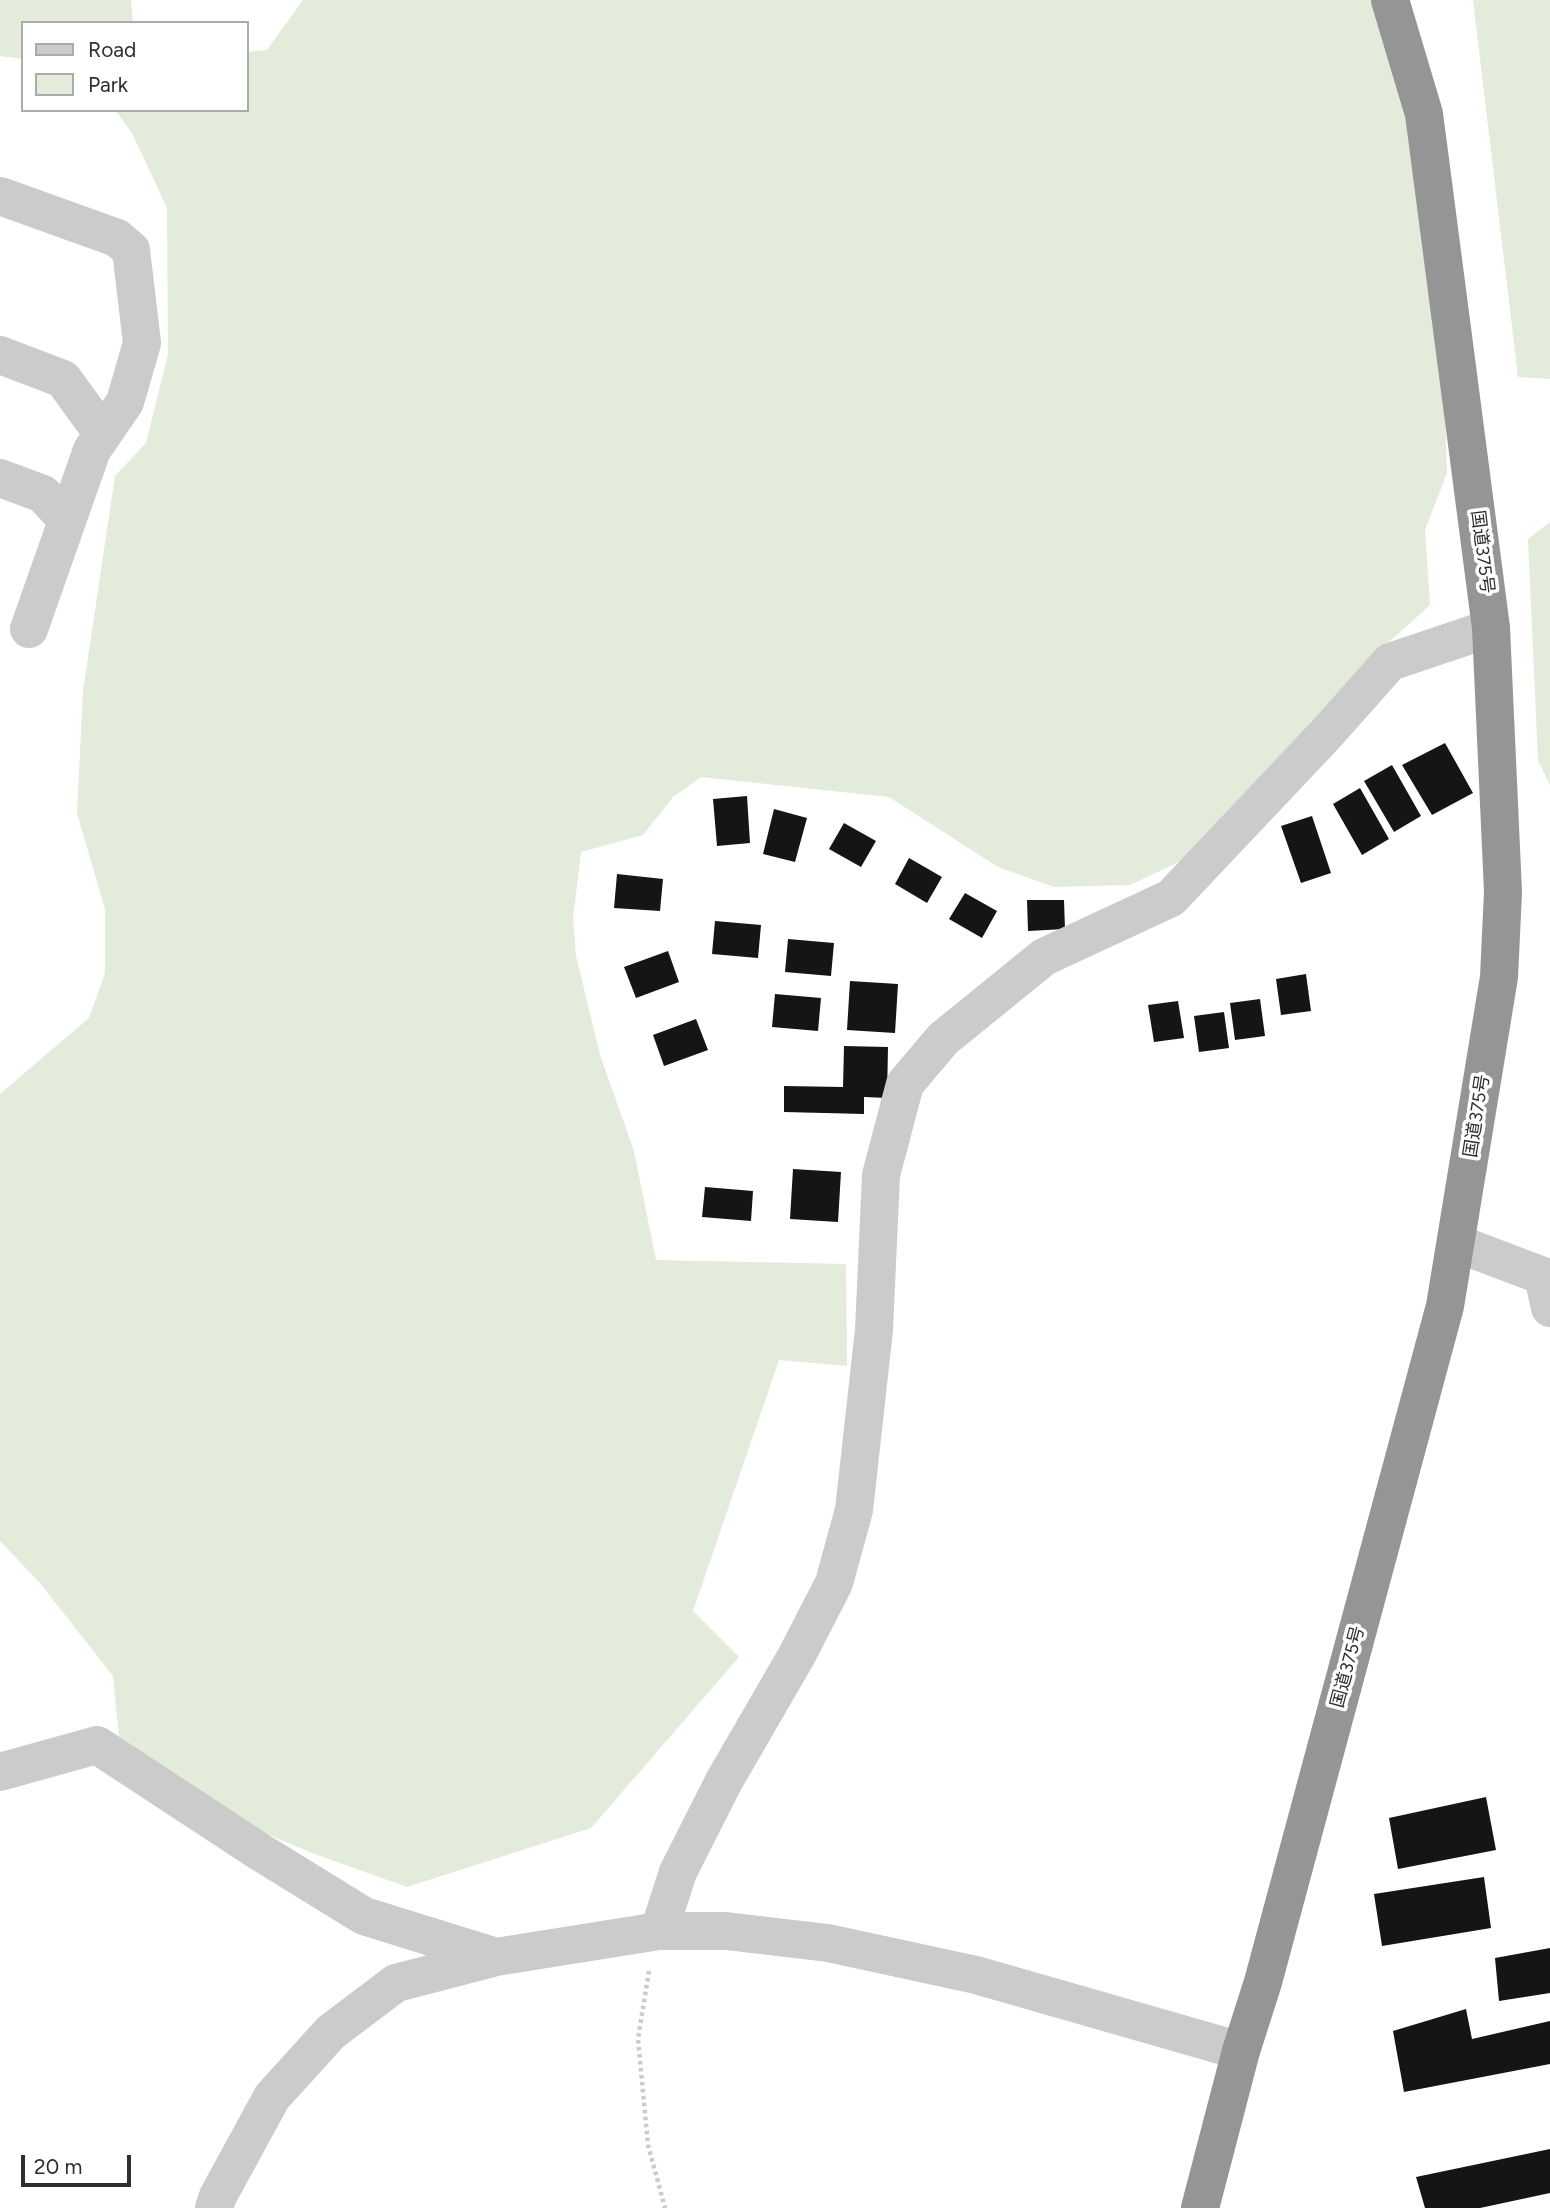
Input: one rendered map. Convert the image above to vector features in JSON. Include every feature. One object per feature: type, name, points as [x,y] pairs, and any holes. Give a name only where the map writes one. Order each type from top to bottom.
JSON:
[{"type":"highway","name":"国道375号","points":[[1200,2208],[1438,1333],[1456,1243],[1499,976],[1503,892],[1491,628],[1424,114],[1390,0]]},
{"type":"street","points":[[0,196],[117,237],[131,250],[142,342],[125,402],[92,450],[29,629]]},
{"type":"street","points":[[0,355],[63,379],[103,434]]},
{"type":"street","points":[[0,478],[43,494],[67,520]]},
{"type":"street","points":[[659,1931],[678,1872],[724,1781],[797,1656],[834,1583],[853,1510],[863,1427],[874,1330],[881,1175],[905,1084],[943,1039],[1044,957],[1171,898],[1317,745],[1390,662],[1491,628]]},
{"type":"street","points":[[1456,1243],[1543,1276],[1550,1308]]},
{"type":"street","points":[[0,1772],[97,1745],[260,1852],[364,1916],[496,1956]]},
{"type":"street","points":[[214,2208],[272,2097],[331,2032],[396,1983],[496,1956],[659,1931],[726,1931],[828,1943],[976,1975],[1241,2051]]},
{"type":"path","points":[[659,1931],[645,1989],[638,2039],[648,2145],[665,2208]]},
{"type":"green space","points":[[0,0],[131,0],[133,21],[21,21],[21,59],[0,56]]},
{"type":"green space","points":[[303,0],[1393,0],[1439,235],[1447,473],[1425,530],[1430,605],[1378,652],[1183,860],[1130,885],[1054,887],[998,867],[889,797],[701,777],[673,797],[643,835],[581,852],[573,918],[576,956],[600,1055],[634,1151],[656,1260],[846,1264],[847,1366],[779,1360],[693,1611],[739,1657],[591,1828],[407,1887],[312,1853],[234,1820],[119,1736],[113,1676],[39,1582],[0,1541],[0,1094],[89,1018],[105,973],[105,909],[77,813],[83,691],[115,476],[146,443],[168,354],[167,208],[132,133],[116,112],[248,112],[248,52],[267,50]]},
{"type":"green space","points":[[1473,0],[1550,0],[1550,379],[1518,377]]},
{"type":"green space","points":[[1550,522],[1550,785],[1538,761],[1528,539]]},
{"type":"building","points":[[1445,743],[1473,793],[1432,815],[1402,765]]},
{"type":"building","points":[[1392,765],[1421,816],[1394,832],[1364,781]]},
{"type":"building","points":[[1360,788],[1389,839],[1362,855],[1333,804]]},
{"type":"building","points":[[747,796],[750,843],[717,846],[713,799]]},
{"type":"building","points":[[774,809],[807,818],[795,862],[763,854]]},
{"type":"building","points":[[1312,816],[1331,873],[1301,883],[1281,826]]},
{"type":"building","points":[[844,823],[876,841],[861,867],[829,849]]},
{"type":"building","points":[[909,858],[942,877],[927,903],[895,884]]},
{"type":"building","points":[[617,874],[663,879],[660,911],[614,908]]},
{"type":"building","points":[[965,893],[997,911],[982,938],[949,919]]},
{"type":"building","points":[[1027,900],[1064,900],[1065,929],[1028,931]]},
{"type":"building","points":[[715,921],[761,925],[758,958],[712,954]]},
{"type":"building","points":[[788,939],[834,943],[831,976],[785,972]]},
{"type":"building","points":[[668,951],[679,982],[636,998],[624,967]]},
{"type":"building","points":[[1306,974],[1311,1011],[1281,1015],[1276,979]]},
{"type":"building","points":[[850,981],[898,984],[895,1033],[847,1030]]},
{"type":"building","points":[[775,994],[821,998],[818,1031],[772,1027]]},
{"type":"building","points":[[1260,999],[1265,1036],[1235,1040],[1230,1003]]},
{"type":"building","points":[[1178,1001],[1184,1038],[1154,1042],[1148,1005]]},
{"type":"building","points":[[1224,1012],[1229,1048],[1199,1052],[1194,1016]]},
{"type":"building","points":[[696,1019],[708,1050],[664,1066],[653,1035]]},
{"type":"building","points":[[844,1046],[888,1047],[887,1098],[864,1097],[864,1114],[784,1112],[784,1086],[843,1087]]},
{"type":"building","points":[[793,1169],[841,1172],[838,1222],[790,1219]]},
{"type":"building","points":[[705,1187],[753,1191],[751,1221],[702,1217]]},
{"type":"building","points":[[1486,1797],[1496,1850],[1398,1869],[1389,1818]]},
{"type":"building","points":[[1484,1877],[1491,1928],[1382,1946],[1374,1894]]},
{"type":"building","points":[[1550,1948],[1550,1993],[1499,2001],[1495,1958]]},
{"type":"building","points":[[1466,2009],[1472,2039],[1550,2021],[1550,2064],[1404,2092],[1393,2031]]},
{"type":"building","points":[[1550,2149],[1550,2193],[1480,2208],[1425,2208],[1416,2177]]}]
